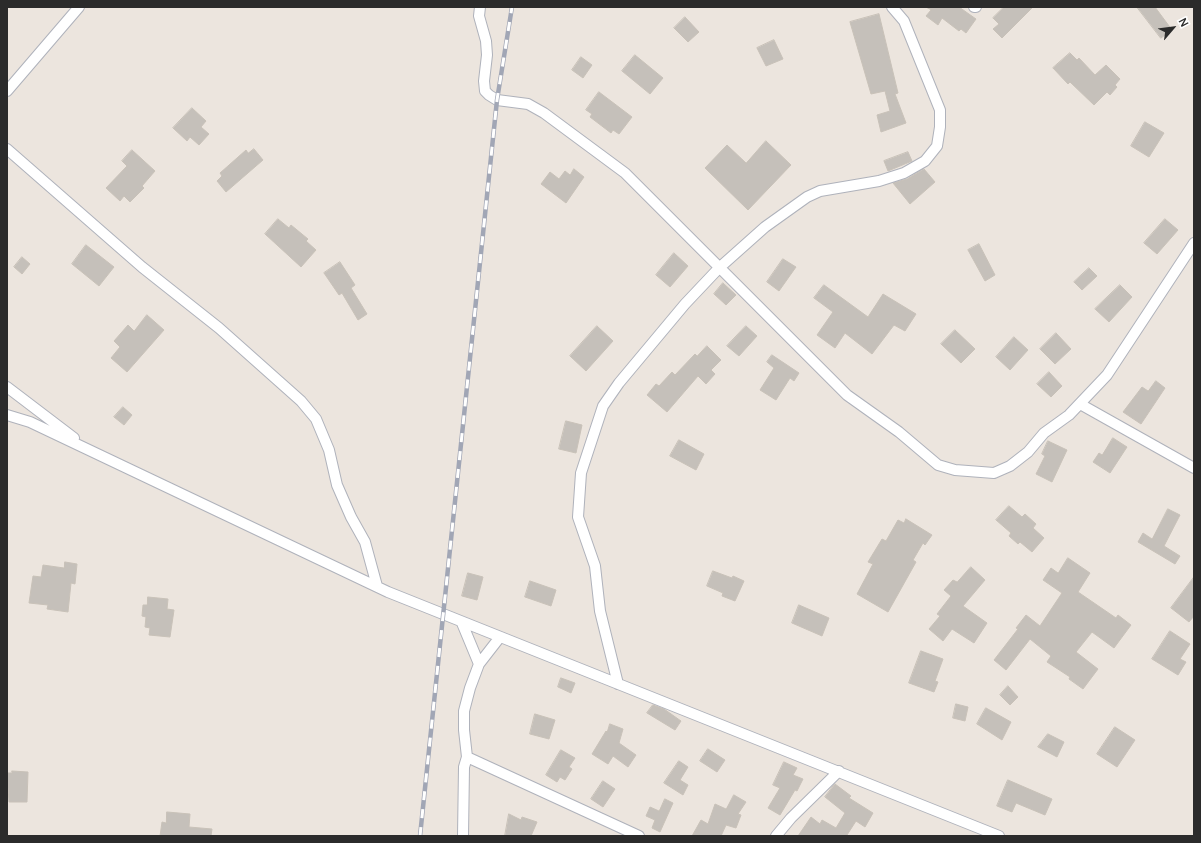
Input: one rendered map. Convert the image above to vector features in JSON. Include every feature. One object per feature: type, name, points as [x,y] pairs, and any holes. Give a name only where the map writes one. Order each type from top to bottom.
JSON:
[{"type":"street","points":[[7,91],[79,7]]},
{"type":"street","points":[[480,7],[479,16],[486,41],[487,55],[484,81],[485,92],[497,100],[528,104],[544,113],[625,173],[847,395],[899,432],[938,465],[979,473],[994,473],[1010,466],[1028,452],[1044,433],[1069,415],[1107,375],[1194,243]]},
{"type":"street","points":[[618,684],[600,611],[595,584],[595,566],[578,517],[581,473],[601,413],[615,389],[685,304],[719,268],[765,227],[807,197],[820,191],[879,181],[904,173],[925,161],[936,146],[940,127],[940,110],[904,21],[892,7]]},
{"type":"street","points":[[7,149],[142,267],[219,328],[301,401],[316,419],[329,450],[337,485],[351,517],[365,542],[377,586]]},
{"type":"street","points":[[7,387],[86,448]]},
{"type":"street","points":[[1080,404],[1194,468]]},
{"type":"street","points":[[7,415],[30,422],[377,586],[462,622],[999,836]]},
{"type":"street","points":[[462,622],[479,664]]},
{"type":"street","points":[[463,836],[464,767],[467,757],[464,730],[464,710],[479,664],[500,637]]},
{"type":"street","points":[[467,757],[639,836]]},
{"type":"street","points":[[776,836],[791,818],[839,771]]},
{"type":"building","points":[[926,7],[959,7],[976,19],[966,33],[961,29],[959,31],[942,18],[938,25],[926,16],[931,10]]},
{"type":"building","points":[[1004,7],[1033,7],[1002,38],[993,29],[999,24],[993,18]]},
{"type":"building","points":[[1137,7],[1155,7],[1172,30],[1161,38]]},
{"type":"building","points":[[879,14],[898,93],[895,94],[906,123],[881,132],[877,115],[890,111],[885,91],[871,94],[850,22]]},
{"type":"building","points":[[685,17],[699,32],[688,42],[674,28]]},
{"type":"building","points":[[774,40],[783,59],[766,66],[757,48]]},
{"type":"building","points":[[1070,53],[1077,60],[1079,58],[1095,75],[1106,65],[1120,79],[1115,85],[1117,87],[1110,95],[1107,92],[1094,105],[1070,82],[1068,84],[1053,68]]},
{"type":"building","points":[[635,55],[663,78],[650,94],[622,71]]},
{"type":"building","points":[[581,57],[592,65],[583,78],[572,70]]},
{"type":"building","points":[[599,92],[632,117],[619,134],[613,130],[611,133],[590,117],[592,114],[586,110]]},
{"type":"building","points":[[192,108],[206,121],[201,127],[209,134],[199,145],[190,137],[187,141],[173,128]]},
{"type":"building","points":[[1145,122],[1164,133],[1149,157],[1131,146]]},
{"type":"building","points":[[766,141],[791,165],[748,210],[705,168],[727,145],[746,163]]},
{"type":"building","points":[[254,149],[263,160],[226,192],[217,181],[222,176],[220,173],[246,150],[248,153]]},
{"type":"building","points":[[132,150],[155,171],[142,186],[144,188],[130,202],[124,196],[120,201],[106,188],[127,166],[122,161]]},
{"type":"building","points":[[908,152],[912,161],[888,171],[884,161]]},
{"type":"building","points":[[574,169],[584,177],[566,203],[541,184],[550,172],[559,179],[565,171],[570,175]]},
{"type":"building","points":[[924,169],[935,182],[910,204],[893,183],[907,179]]},
{"type":"building","points":[[278,219],[289,228],[291,225],[308,239],[306,241],[316,250],[301,267],[265,234]]},
{"type":"building","points":[[1165,219],[1178,230],[1157,254],[1144,243]]},
{"type":"building","points":[[979,244],[995,275],[985,281],[968,250]]},
{"type":"building","points":[[86,245],[114,267],[99,286],[72,264]]},
{"type":"building","points":[[674,253],[688,266],[670,287],[656,275]]},
{"type":"building","points":[[22,257],[30,264],[22,274],[14,267]]},
{"type":"building","points":[[783,259],[796,267],[779,291],[767,282]]},
{"type":"building","points":[[340,262],[355,285],[351,288],[367,314],[358,320],[342,293],[339,295],[324,273]]},
{"type":"building","points":[[1089,268],[1097,276],[1082,290],[1074,282]]},
{"type":"building","points":[[723,283],[736,295],[726,305],[714,294]]},
{"type":"building","points":[[824,285],[868,317],[883,294],[916,314],[905,331],[894,325],[872,354],[845,333],[835,348],[817,335],[833,312],[814,298]]},
{"type":"building","points":[[1120,285],[1132,297],[1109,322],[1095,309]]},
{"type":"building","points":[[147,315],[164,330],[127,372],[111,358],[120,347],[114,341],[128,325],[134,331]]},
{"type":"building","points":[[597,326],[613,341],[586,371],[570,356]]},
{"type":"building","points":[[746,326],[757,336],[739,356],[727,346]]},
{"type":"building","points":[[955,330],[975,349],[961,363],[941,344]]},
{"type":"building","points":[[1056,333],[1071,349],[1055,364],[1040,349]]},
{"type":"building","points":[[1014,337],[1028,350],[1010,370],[996,357]]},
{"type":"building","points":[[707,346],[721,360],[711,370],[715,374],[706,384],[698,376],[667,412],[647,395],[656,384],[659,386],[672,372],[675,375],[695,354],[697,356]]},
{"type":"building","points":[[772,355],[799,373],[794,381],[790,378],[776,400],[760,390],[774,368],[767,362]]},
{"type":"building","points":[[1049,372],[1062,386],[1051,397],[1037,384]]},
{"type":"building","points":[[1156,381],[1165,388],[1141,424],[1123,412],[1142,387],[1148,391]]},
{"type":"building","points":[[123,407],[132,415],[124,425],[114,417]]},
{"type":"building","points":[[566,421],[582,425],[576,453],[559,449]]},
{"type":"building","points":[[1113,438],[1127,447],[1110,473],[1093,462],[1099,453],[1102,455]]},
{"type":"building","points":[[679,440],[704,454],[696,470],[670,456]]},
{"type":"building","points":[[1048,441],[1067,450],[1052,482],[1036,474],[1045,456],[1042,454]]},
{"type":"building","points":[[1009,506],[1022,517],[1025,514],[1036,524],[1033,528],[1044,538],[1032,552],[1020,542],[1018,544],[1009,536],[1011,533],[996,520]]},
{"type":"building","points":[[1168,509],[1180,515],[1164,546],[1180,556],[1175,564],[1138,542],[1143,533],[1152,539]]},
{"type":"building","points":[[906,519],[932,535],[925,545],[923,543],[913,560],[916,562],[888,612],[857,594],[873,564],[868,562],[882,539],[886,541],[898,520],[904,523]]},
{"type":"building","points":[[1068,558],[1090,573],[1078,592],[1116,618],[1118,615],[1131,625],[1114,648],[1092,632],[1076,652],[1098,669],[1083,689],[1069,679],[1070,677],[1047,662],[1051,656],[1030,639],[1006,670],[994,660],[1018,629],[1016,628],[1026,615],[1040,626],[1062,593],[1043,580],[1051,568],[1058,573]]},
{"type":"building","points":[[65,562],[77,564],[75,584],[71,583],[68,612],[47,609],[48,605],[29,603],[33,576],[41,577],[43,565],[64,568]]},
{"type":"building","points":[[971,567],[985,580],[963,606],[987,623],[974,643],[952,629],[943,641],[929,629],[940,616],[937,614],[951,596],[944,590],[953,580],[957,582]]},
{"type":"building","points":[[713,571],[732,578],[733,576],[744,581],[735,601],[722,596],[723,593],[707,586]]},
{"type":"building","points":[[468,573],[483,577],[477,600],[462,596]]},
{"type":"building","points":[[1194,577],[1194,616],[1189,622],[1171,608]]},
{"type":"building","points":[[530,581],[556,590],[551,606],[525,597]]},
{"type":"building","points":[[148,597],[168,599],[167,609],[174,610],[170,637],[149,635],[150,628],[145,627],[146,617],[142,616],[143,605],[147,605]]},
{"type":"building","points":[[799,605],[829,618],[822,636],[792,623]]},
{"type":"building","points":[[1170,631],[1190,644],[1180,659],[1186,662],[1178,675],[1152,659]]},
{"type":"building","points":[[921,651],[943,659],[935,681],[938,682],[934,692],[909,683]]},
{"type":"building","points":[[561,678],[575,683],[571,693],[558,687]]},
{"type":"building","points":[[1008,686],[1018,697],[1010,705],[1000,695]]},
{"type":"building","points":[[956,704],[968,707],[965,721],[953,718]]},
{"type":"building","points":[[653,705],[664,709],[681,721],[675,730],[647,713]]},
{"type":"building","points":[[986,708],[1011,722],[1002,740],[977,724]]},
{"type":"building","points":[[535,714],[555,720],[549,739],[530,734]]},
{"type":"building","points":[[610,724],[623,729],[619,743],[636,755],[628,767],[613,756],[608,764],[592,754],[606,731],[607,732]]},
{"type":"building","points":[[1115,727],[1135,740],[1117,767],[1097,754]]},
{"type":"building","points":[[1048,734],[1064,742],[1057,757],[1038,747]]},
{"type":"building","points":[[708,749],[725,760],[717,772],[700,761]]},
{"type":"building","points":[[561,750],[575,758],[569,767],[572,769],[565,780],[560,777],[557,782],[546,775]]},
{"type":"building","points":[[679,761],[688,767],[680,780],[688,785],[683,795],[664,783]]},
{"type":"building","points":[[784,762],[797,768],[793,775],[803,779],[797,791],[795,790],[780,815],[768,808],[780,788],[773,785]]},
{"type":"building","points":[[12,771],[28,772],[27,802],[9,802],[7,773],[12,773]]},
{"type":"building","points":[[1008,780],[1052,799],[1045,815],[1016,803],[1012,812],[997,806]]},
{"type":"building","points":[[603,781],[615,789],[603,807],[591,799]]},
{"type":"building","points":[[835,784],[851,796],[849,798],[873,813],[865,827],[856,821],[847,835],[849,836],[798,836],[811,817],[820,824],[822,820],[836,828],[845,813],[825,797]]},
{"type":"building","points":[[734,795],[746,802],[738,814],[741,815],[736,828],[726,825],[721,836],[692,836],[701,820],[708,824],[715,804],[726,809]]},
{"type":"building","points":[[665,799],[673,803],[660,832],[652,828],[655,820],[646,816],[650,807],[659,811]]},
{"type":"building","points":[[167,812],[190,814],[189,827],[212,829],[211,836],[160,836],[162,822],[166,823]]},
{"type":"building","points":[[509,814],[521,820],[522,817],[537,822],[531,836],[505,836]]},
{"type":"railway","points":[[420,836],[497,100],[512,7]]}]
